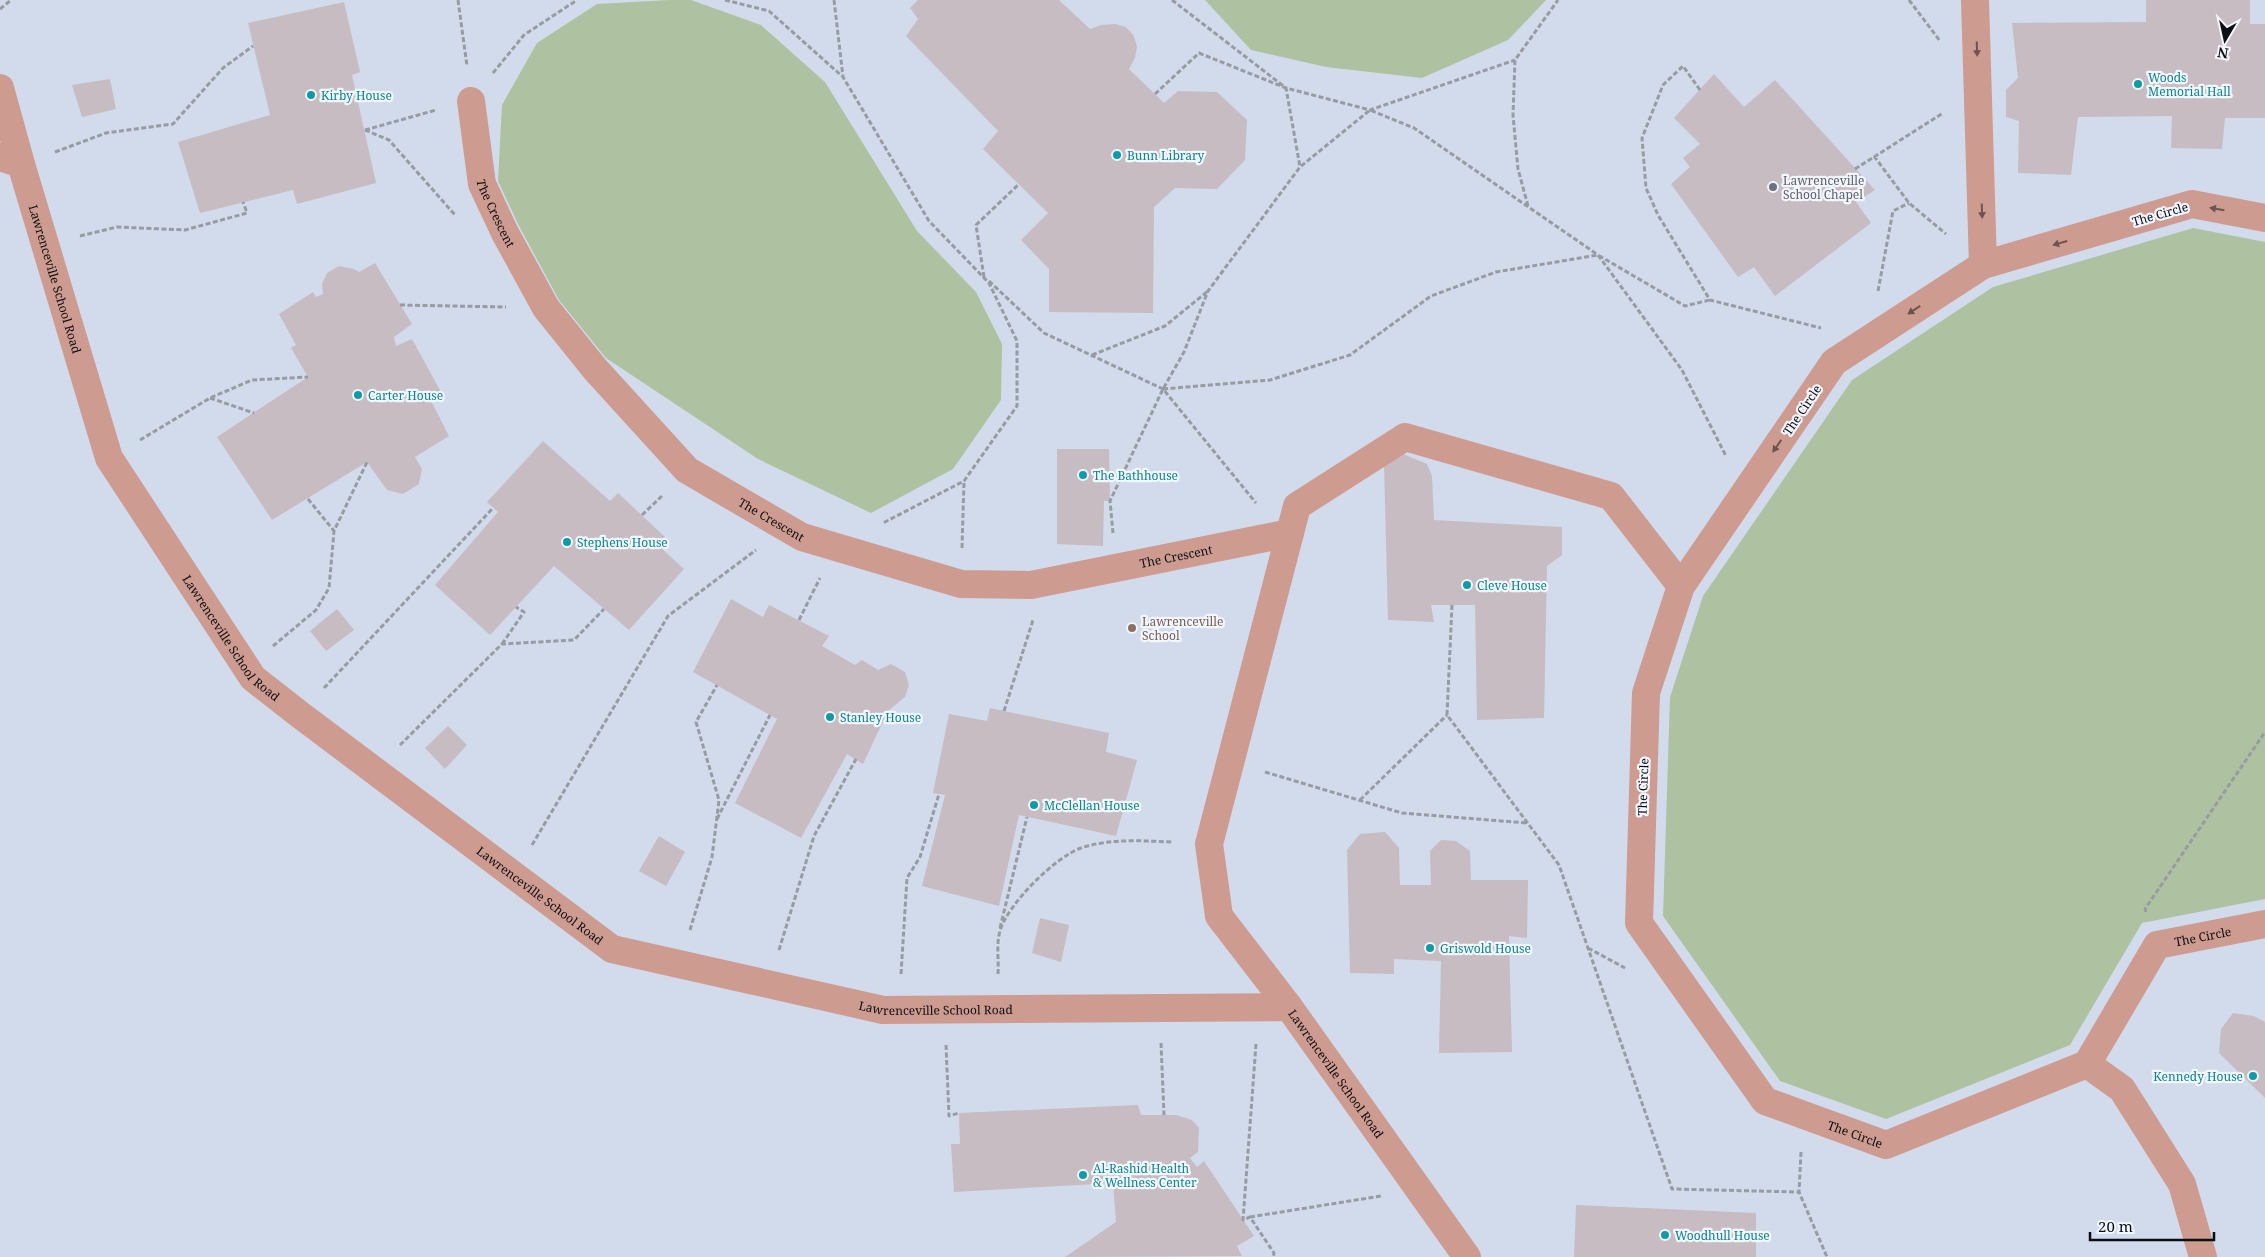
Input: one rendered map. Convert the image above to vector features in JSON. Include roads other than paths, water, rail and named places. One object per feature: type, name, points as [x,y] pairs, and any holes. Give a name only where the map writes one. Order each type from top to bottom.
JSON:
[{"type":"street","points":[[1975,0],[1983,265]]},
{"type":"street","name":"Lawrenceville School Road","points":[[0,88],[11,160],[46,244],[109,458],[253,678],[610,948],[883,1010],[1289,1007],[1467,1257]]},
{"type":"street","name":"The Crescent","points":[[471,101],[482,184],[505,233],[546,308],[595,369],[687,470],[802,537],[961,584],[1031,585],[1290,533]]},
{"type":"street","name":"The Circle","points":[[2265,218],[2192,204],[1983,265],[1834,362],[1681,586],[1646,692],[1639,923],[1765,1101],[1886,1145],[2087,1064],[2157,945],[2265,924]]},
{"type":"street","points":[[1289,1007],[1219,916],[1208,844],[1297,506],[1405,437],[1611,496],[1681,586]]},
{"type":"street","points":[[2087,1064],[2122,1089],[2182,1184],[2203,1257]]},
{"type":"place","name":"Woods Memorial Hall","points":[[2138,84]]},
{"type":"place","name":"Kirby House","points":[[311,95]]},
{"type":"place","name":"Bunn Library","points":[[1117,155]]},
{"type":"place","name":"Lawrenceville School Chapel","points":[[1773,187]]},
{"type":"place","name":"Carter House","points":[[358,395]]},
{"type":"place","name":"The Bathhouse","points":[[1083,475]]},
{"type":"place","name":"Stephens House","points":[[567,542]]},
{"type":"place","name":"Cleve House","points":[[1467,585]]},
{"type":"place","name":"Lawrenceville School","points":[[1132,628]]},
{"type":"place","name":"Stanley House","points":[[830,717]]},
{"type":"place","name":"McClellan House","points":[[1034,805]]},
{"type":"place","name":"Griswold House","points":[[1430,948]]},
{"type":"place","name":"Kennedy House","points":[[2253,1076]]},
{"type":"place","name":"Al-Rashid Health & Wellness Center","points":[[1083,1175]]},
{"type":"place","name":"Woodhull House","points":[[1665,1235]]}]
